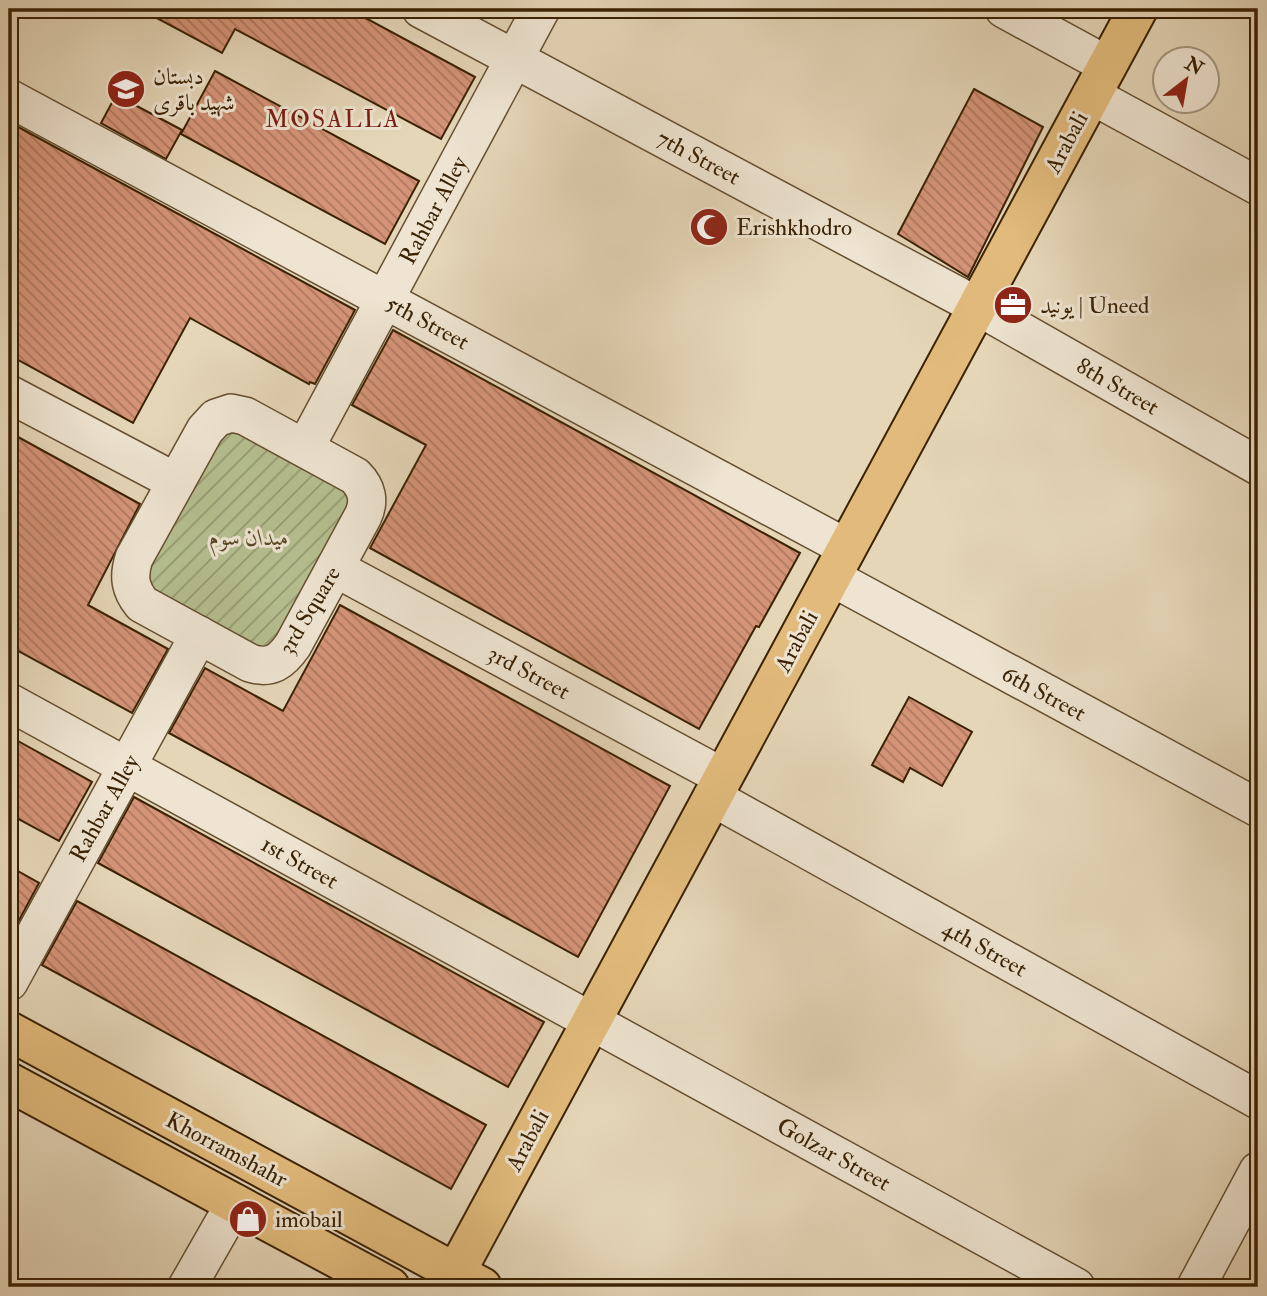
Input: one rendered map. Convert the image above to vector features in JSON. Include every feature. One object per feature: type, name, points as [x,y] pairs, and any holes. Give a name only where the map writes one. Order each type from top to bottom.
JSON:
[{"type":"main road","name":"Arabali","points":[[462,1283],[592,1021],[1138,9]]},
{"type":"main road","name":"Khorramshahr","points":[[9,1031],[462,1283]]},
{"type":"main road","name":"Khorramshahr","points":[[9,1082],[390,1287]]},
{"type":"street","name":"7th Street","points":[[421,9],[978,306]]},
{"type":"street","name":"Rahbar Alley","points":[[305,448],[541,9]]},
{"type":"street","points":[[1004,9],[1099,80],[1258,186]]},
{"type":"street","name":"5th Street","points":[[9,98],[386,299],[839,563]]},
{"type":"street","name":"8th Street","points":[[978,306],[1258,466]]},
{"type":"street","points":[[9,394],[176,482]]},
{"type":"street","name":"3rd Square","points":[[230,413],[245,415],[305,448],[355,476],[365,487],[366,509],[293,645],[282,659],[267,666],[250,663],[142,604],[130,579],[134,558],[209,423],[230,413]]},
{"type":"street","name":"6th Street","points":[[839,563],[1258,808]]},
{"type":"street","name":"3rd Street","points":[[335,568],[718,787]]},
{"type":"street","name":"Rahbar Alley","points":[[9,982],[199,635]]},
{"type":"street","name":"1st Street","points":[[9,702],[592,1021]]},
{"type":"street","name":"4th Street","points":[[718,787],[1258,1100]]},
{"type":"street","name":"Golzar Street","points":[[592,1021],[1076,1287]]},
{"type":"street","points":[[1196,1287],[1258,1171]]},
{"type":"street","points":[[187,1287],[234,1203]]},
{"type":"green space","name":"میدان سوم","points":[[235,430],[345,489],[351,501],[278,636],[271,646],[261,649],[153,591],[147,582],[150,565],[222,434]]},
{"type":"building","points":[[140,9],[349,9],[475,77],[441,139],[235,29],[222,53]]},
{"type":"building","points":[[215,71],[419,181],[385,244],[181,134]]},
{"type":"building","points":[[974,89],[1043,127],[968,277],[898,234]]},
{"type":"building","points":[[116,95],[182,130],[166,159],[101,123]]},
{"type":"building","points":[[9,122],[355,310],[315,384],[309,384],[190,318],[133,423],[9,355]]},
{"type":"building","points":[[393,330],[800,553],[699,729],[370,548],[426,445],[352,405]]},
{"type":"building","points":[[9,432],[140,504],[88,605],[168,649],[132,713],[9,646]]},
{"type":"building","points":[[340,605],[670,786],[578,957],[169,733],[205,668],[283,711]]},
{"type":"building","points":[[909,697],[972,732],[942,786],[910,768],[903,782],[872,765]]},
{"type":"building","points":[[9,736],[92,782],[59,841],[9,814]]},
{"type":"building","points":[[134,797],[544,1022],[508,1087],[98,863]]},
{"type":"building","points":[[9,866],[39,883],[9,939]]},
{"type":"building","points":[[77,901],[486,1125],[451,1189],[42,965]]},
{"type":"place","name":"دبستان شهید باقری","points":[[126,89]]},
{"type":"place","name":"Erishkhodro","points":[[709,227]]},
{"type":"place","name":"یونید | Uneed","points":[[1013,305]]},
{"type":"place","name":"imobail","points":[[248,1219]]},
{"type":"district","name":"MOSALLA","points":[[333,119]]}]
